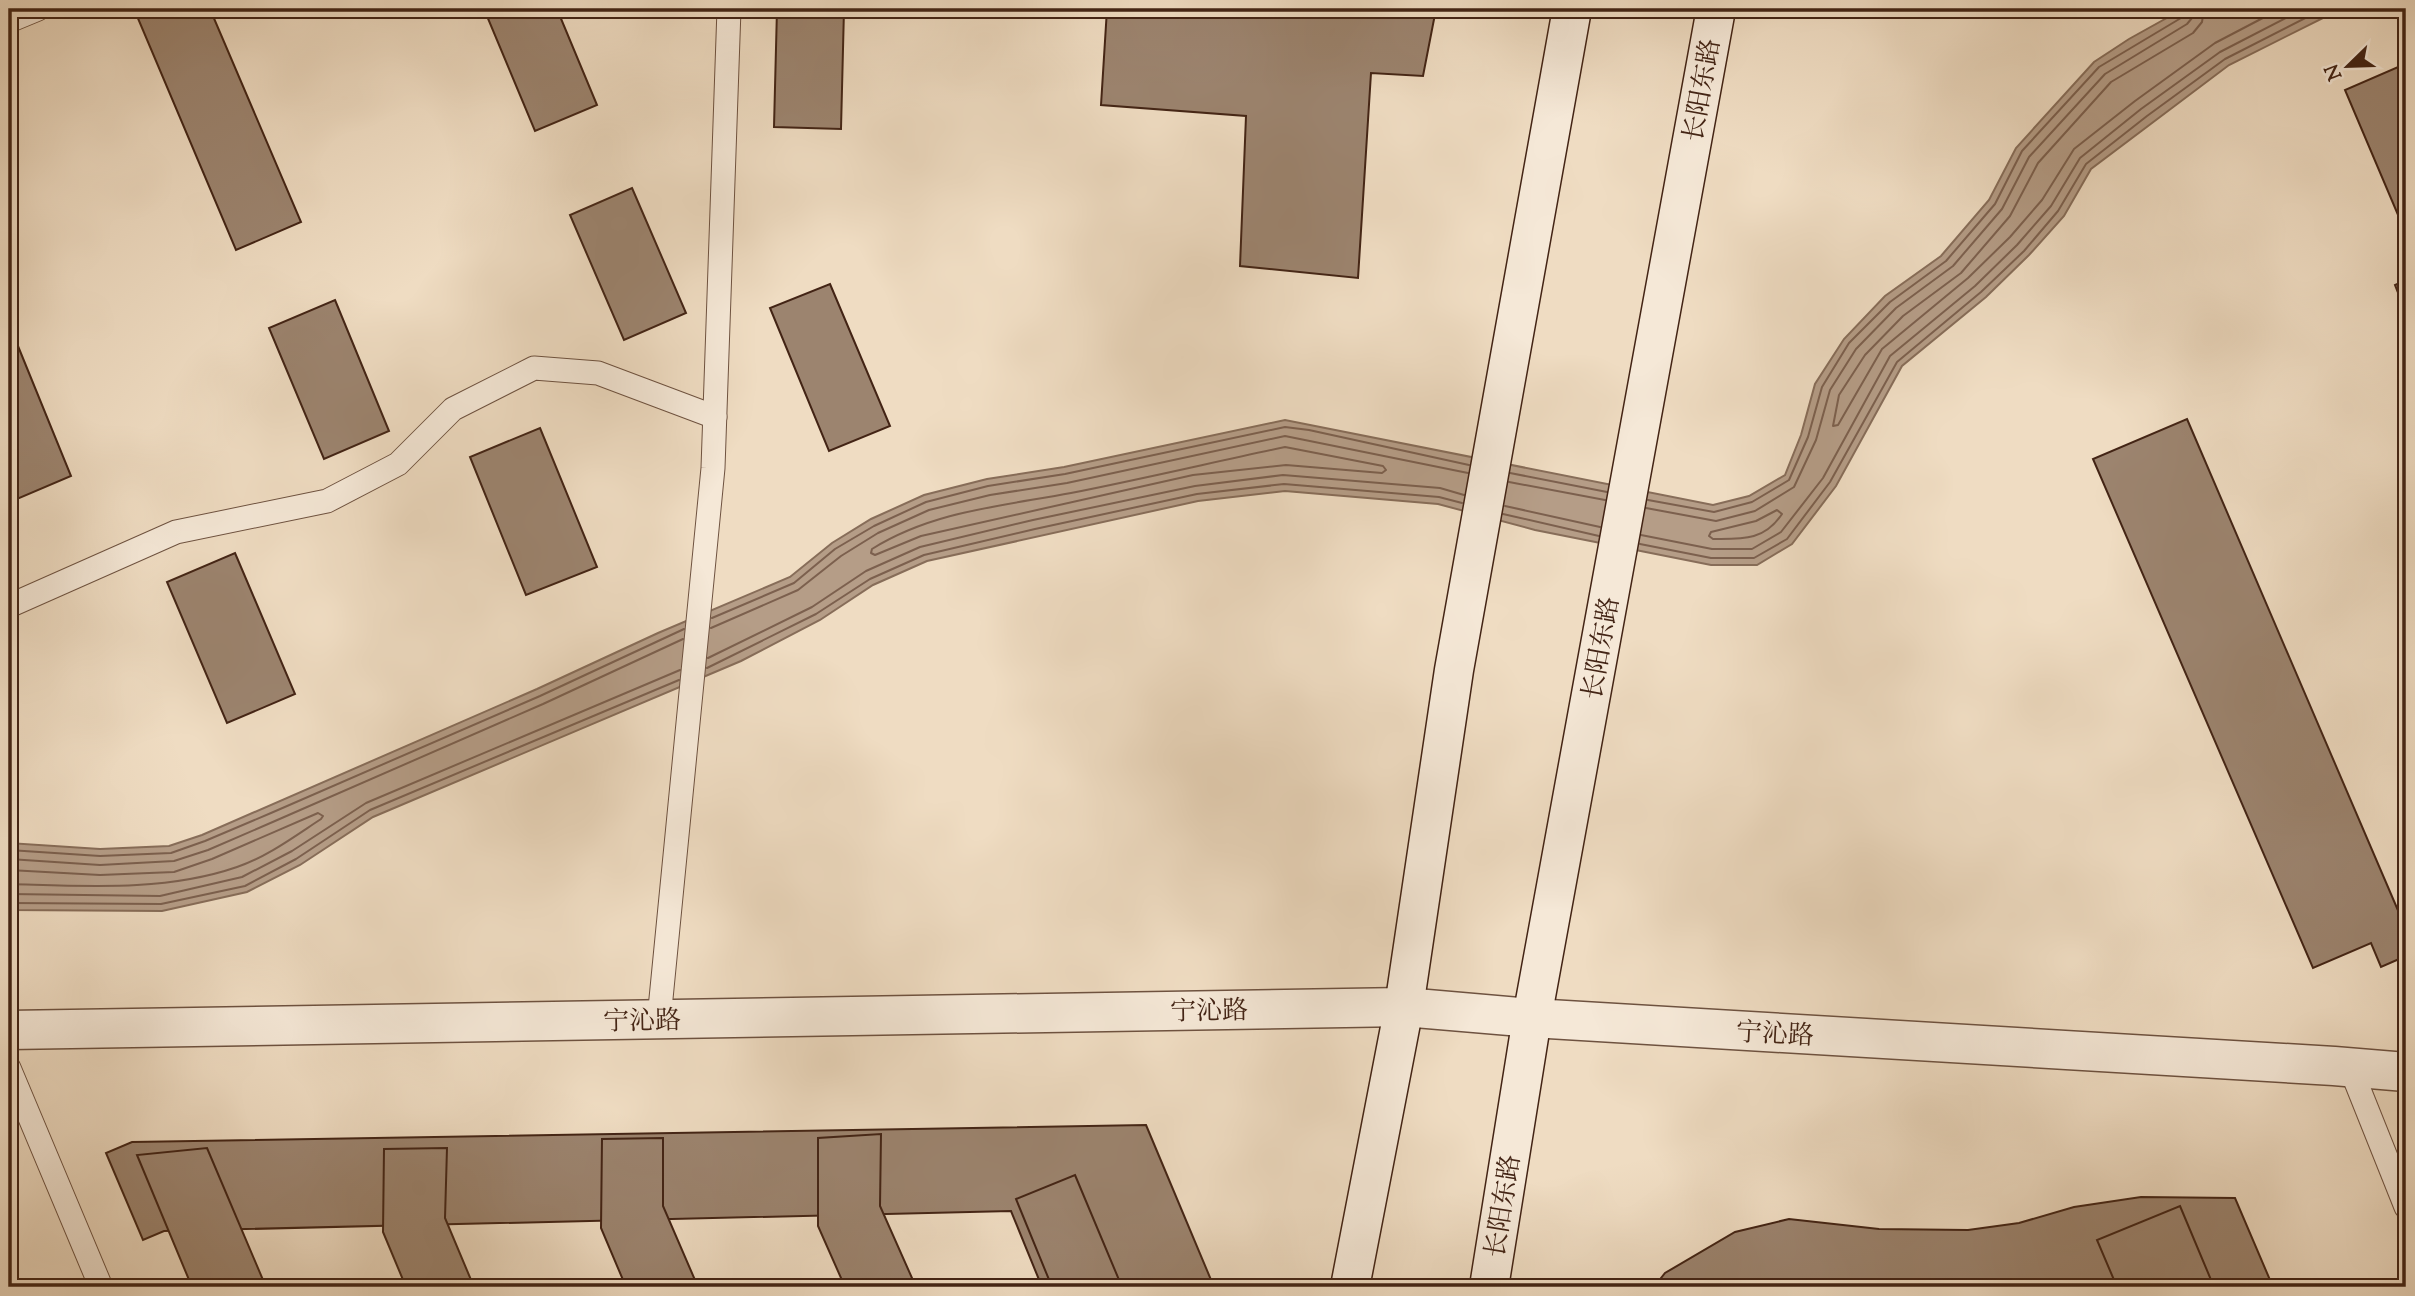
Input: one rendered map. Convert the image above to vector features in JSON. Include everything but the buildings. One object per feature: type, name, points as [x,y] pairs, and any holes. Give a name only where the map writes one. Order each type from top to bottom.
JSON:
[{"type":"main road","points":[[1350,1287],[1404,1007],[1470,579],[1572,9]]},
{"type":"main road","name":"长阳东路","points":[[1489,1287],[1532,1018],[1716,9]]},
{"type":"main road","name":"宁沁路","points":[[9,1030],[1404,1007],[1532,1018],[2406,1072]]},
{"type":"lane","points":[[9,21],[38,9]]},
{"type":"lane","points":[[659,1019],[712,482],[729,9]]},
{"type":"lane","points":[[9,606],[176,531],[327,501],[398,464],[453,409],[534,368],[598,373],[715,416]]},
{"type":"lane","points":[[2350,1067],[2406,1207]]},
{"type":"lane","points":[[9,1068],[101,1287]]},
{"type":"water","points":[[2183,9],[2341,9],[2229,65],[2091,169],[2064,216],[2029,255],[1986,297],[1902,366],[1836,486],[1792,544],[1757,565],[1711,565],[1535,530],[1438,504],[1285,491],[1198,501],[927,561],[873,585],[820,620],[741,661],[373,817],[300,865],[247,892],[162,911],[9,910],[9,843],[100,849],[169,846],[202,835],[790,577],[832,543],[871,519],[924,495],[987,479],[1064,467],[1285,420],[1713,505],[1749,496],[1785,475],[1801,435],[1815,384],[1844,339],[1885,296],[1941,256],[1989,200],[2016,148],[2094,62]]}]
